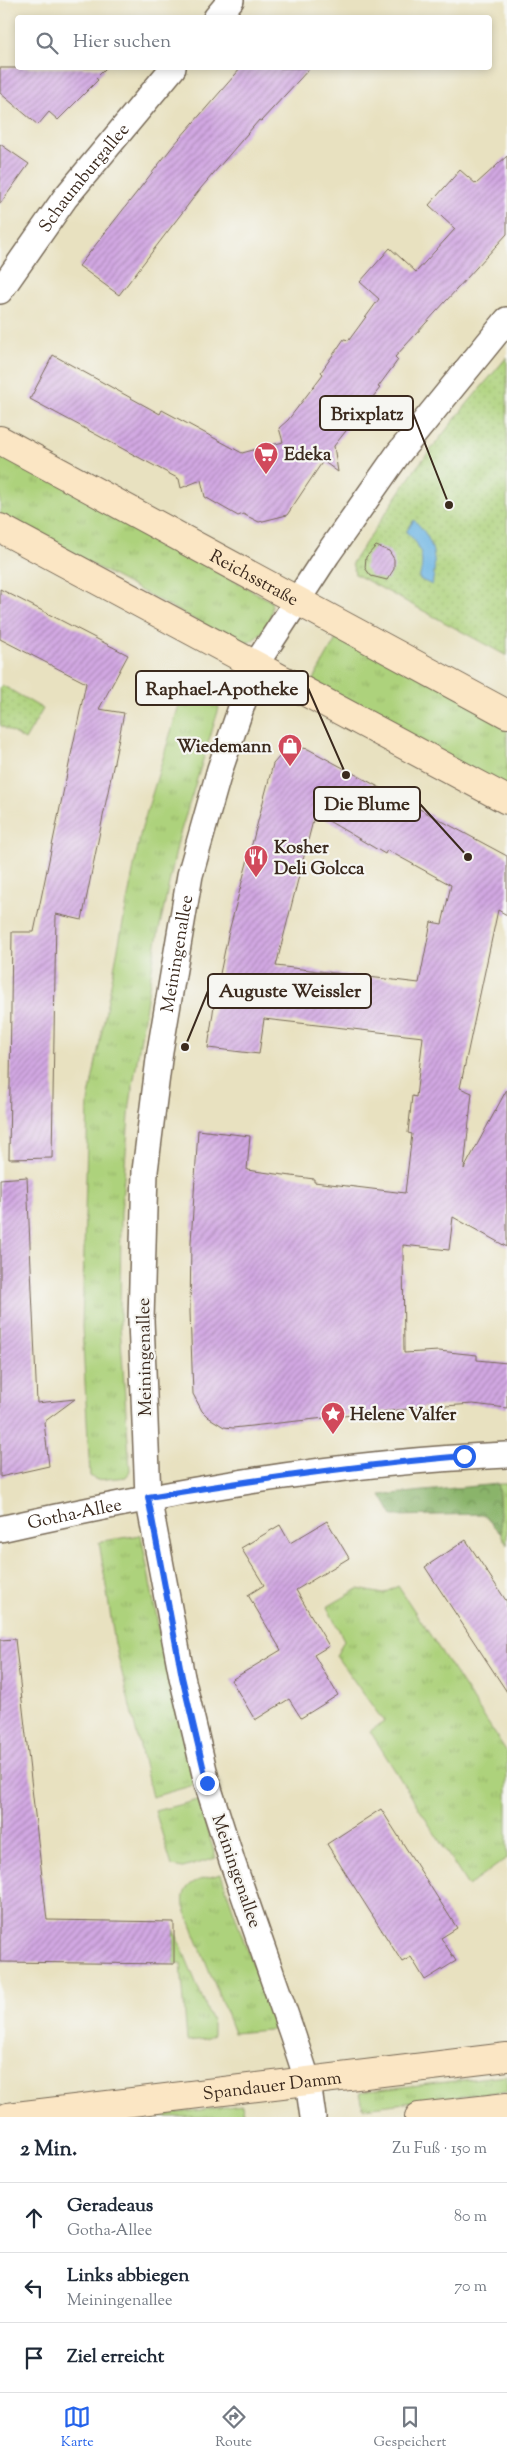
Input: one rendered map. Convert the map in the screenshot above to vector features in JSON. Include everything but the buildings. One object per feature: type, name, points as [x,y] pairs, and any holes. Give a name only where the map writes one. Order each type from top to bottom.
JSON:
[{"type":"main road","name":"Reichsstraße","points":[[0,440],[507,714]]},
{"type":"main road","points":[[0,528],[507,800]]},
{"type":"main road","name":"Spandauer Damm","points":[[8,2117],[507,2057]]},
{"type":"main road","points":[[419,2117],[507,2107]]},
{"type":"street","points":[[218,15],[231,0]]},
{"type":"street","name":"Schaumburgallee","points":[[0,291],[65,198],[171,70]]},
{"type":"street","name":"Meiningenallee","points":[[313,2117],[308,2082],[274,1975],[232,1861],[207,1783],[182,1677],[148,1497],[141,1320],[145,1172],[160,1050],[190,875],[220,770],[256,664],[327,555],[398,454],[507,320]]},
{"type":"street","name":"Gotha-Allee","points":[[0,1529],[148,1497],[296,1473],[380,1463],[507,1454]]},
{"type":"green space","points":[[507,357],[507,656],[355,574],[352,563],[416,468]]},
{"type":"green space","points":[[0,450],[271,601],[271,615],[264,629],[253,640],[240,644],[0,515]]},
{"type":"green space","points":[[340,632],[507,722],[507,789],[310,685]]},
{"type":"green space","points":[[2,685],[43,709],[25,740],[0,725],[0,689]]},
{"type":"green space","points":[[192,691],[215,699],[219,708],[179,837],[156,944],[130,1104],[121,1213],[120,1325],[130,1470],[127,1477],[97,1480],[90,1476],[82,1327],[88,1102],[141,831],[182,695]]},
{"type":"green space","points":[[498,1484],[507,1484],[507,1545],[501,1534]]},
{"type":"green space","points":[[498,1484],[501,1534],[483,1514],[393,1516],[381,1495]]},
{"type":"green space","points":[[141,1535],[169,1682],[194,1785],[152,1797],[115,1644],[99,1543]]},
{"type":"green space","points":[[398,1586],[507,1752],[507,1858],[468,1886],[370,1731],[384,1722],[336,1656],[344,1640],[327,1607],[358,1589],[383,1594]]},
{"type":"green space","points":[[198,1800],[216,1858],[183,1868],[172,1866],[155,1811]]},
{"type":"green space","points":[[221,1874],[246,1947],[279,2029],[234,2033],[184,1907],[185,1891],[189,1886],[199,1880]]},
{"type":"green space","points":[[174,1929],[213,2024],[213,2035],[207,2039],[187,2041],[181,1964],[174,1964]]},
{"type":"green space","points":[[507,2075],[507,2091],[363,2108],[360,2092]]},
{"type":"green space","points":[[242,2105],[244,2117],[141,2117]]},
{"type":"water","points":[[414,520],[430,542],[434,558],[432,585],[419,579],[422,565],[421,553],[416,542],[406,532]]},
{"type":"place","name":"Edeka","points":[[266,475]]},
{"type":"place","name":"Brixplatz","points":[[449,505]]},
{"type":"place","name":"Wiedemann","points":[[290,767]]},
{"type":"place","name":"Raphael-Apotheke","points":[[346,775]]},
{"type":"place","name":"Die Blume","points":[[468,857]]},
{"type":"place","name":"Kosher Deli Golcca","points":[[256,878]]},
{"type":"place","name":"Auguste Weissler","points":[[185,1047]]},
{"type":"place","name":"Helene Valfer","points":[[333,1435]]},
{"type":"route","points":[[207,1783],[182,1677],[148,1497],[296,1473],[464,1456]]}]
